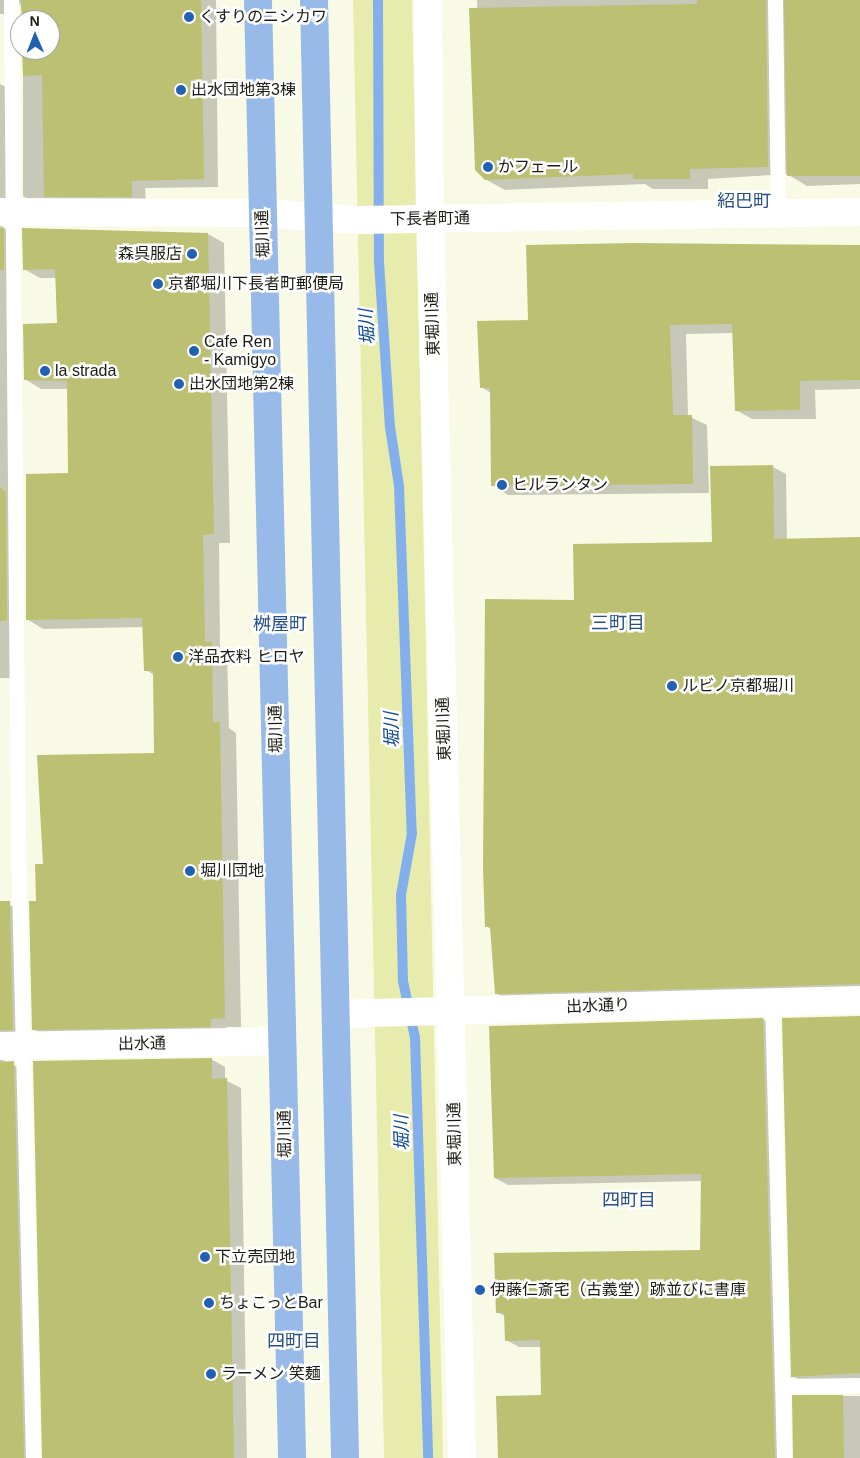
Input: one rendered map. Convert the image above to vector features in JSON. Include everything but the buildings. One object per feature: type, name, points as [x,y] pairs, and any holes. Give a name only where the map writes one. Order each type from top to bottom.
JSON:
[{"type":"main road","name":"堀川通","points":[[258,0],[292,1458]]},
{"type":"main road","points":[[314,0],[345,1458]]},
{"type":"street","name":"東堀川通","points":[[428,0],[423,219],[444,1010],[462,1458]]},
{"type":"street","name":"下長者町通","points":[[6,212],[262,212],[357,220],[860,212]]},
{"type":"street","name":"出水通り","points":[[335,1014],[772,1000],[860,1000]]},
{"type":"street","name":"出水通","points":[[12,1046],[283,1042]]},
{"type":"lane","points":[[11,0],[6,212],[12,1046],[33,1458]]},
{"type":"lane","points":[[775,0],[778,214]]},
{"type":"lane","points":[[772,1000],[784,1458]]},
{"type":"lane","points":[[783,1386],[860,1386]]},
{"type":"green space","points":[[353,0],[412,0],[443,1458],[384,1458]]},
{"type":"waterway","name":"堀川","points":[[378,0],[379,262],[390,427],[399,486],[412,833],[401,895],[403,981],[415,1038],[428,1458]]},
{"type":"place","name":"くすりのニシカワ","points":[[189,17]]},
{"type":"place","name":"出水団地第3棟","points":[[181,90]]},
{"type":"place","name":"かフェール","points":[[488,167]]},
{"type":"place","name":"森呉服店","points":[[192,254]]},
{"type":"place","name":"京都堀川下長者町郵便局","points":[[158,284]]},
{"type":"place","name":"Cafe Ren - Kamigyo","points":[[194,351]]},
{"type":"place","name":"la strada","points":[[45,371]]},
{"type":"place","name":"出水団地第2棟","points":[[179,384]]},
{"type":"place","name":"ヒルランタン","points":[[502,485]]},
{"type":"place","name":"洋品衣料 ヒロヤ","points":[[178,657]]},
{"type":"place","name":"ルビノ京都堀川","points":[[672,686]]},
{"type":"place","name":"堀川団地","points":[[190,871]]},
{"type":"place","name":"下立売団地","points":[[205,1257]]},
{"type":"place","name":"伊藤仁斎宅（古義堂）跡並びに書庫","points":[[480,1290]]},
{"type":"place","name":"ちょこっとBar","points":[[209,1303]]},
{"type":"place","name":"ラーメン 笑麺","points":[[211,1374]]},
{"type":"district","name":"紹巴町","points":[[744,201]]},
{"type":"district","name":"三町目","points":[[618,623]]},
{"type":"district","name":"桝屋町","points":[[280,624]]},
{"type":"district","name":"四町目","points":[[629,1200]]},
{"type":"district","name":"四町目","points":[[294,1341]]}]
